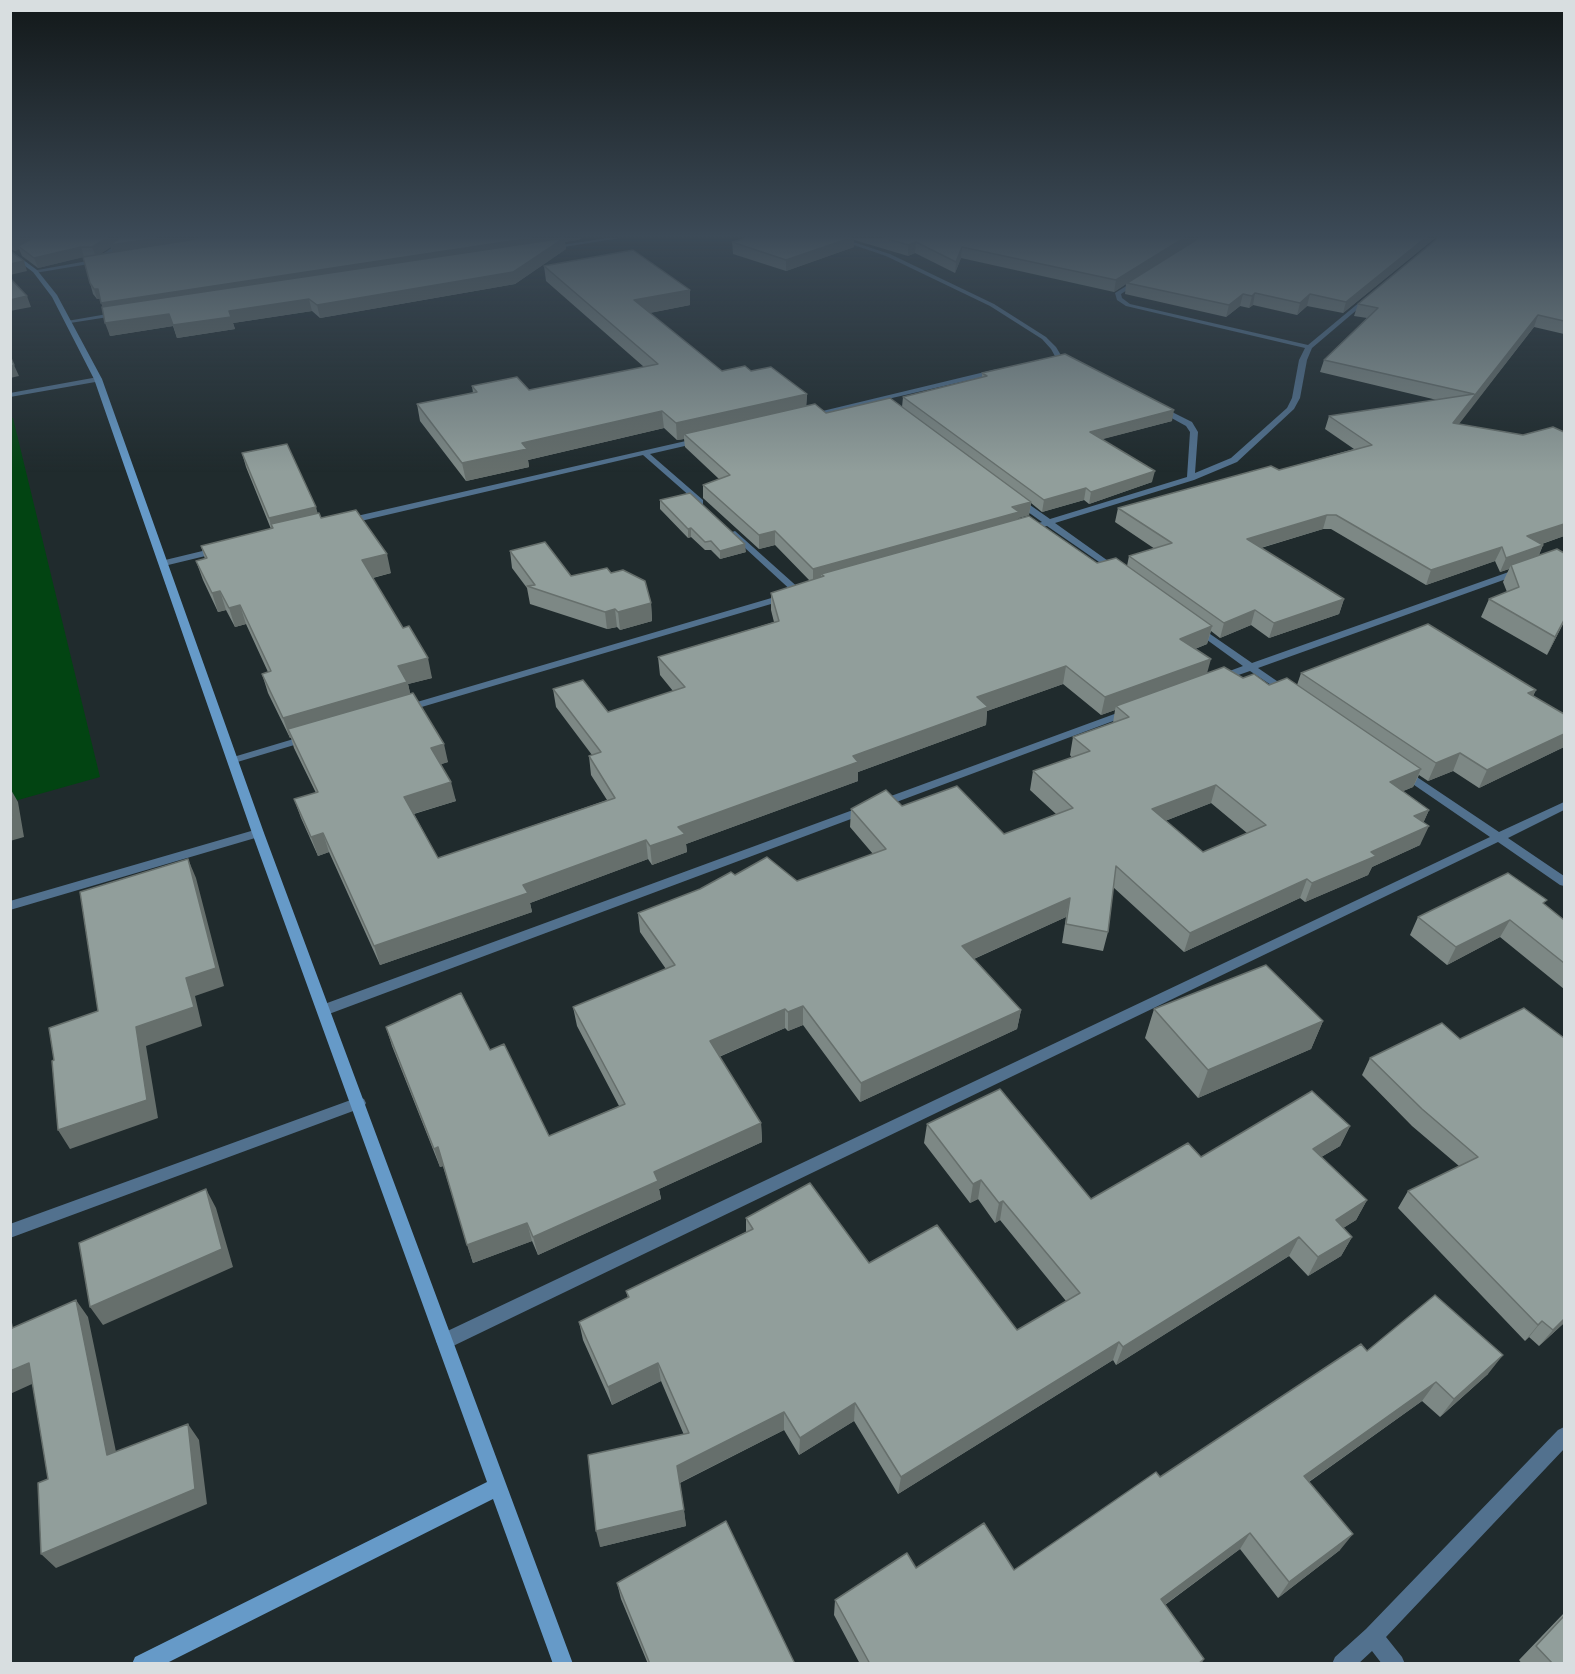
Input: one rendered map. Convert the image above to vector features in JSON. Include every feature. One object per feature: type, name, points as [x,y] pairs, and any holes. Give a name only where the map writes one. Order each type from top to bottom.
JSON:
[{"type":"main road","points":[[67,316],[98,379],[165,563],[258,832],[563,1664]]},
{"type":"main road","points":[[142,1664],[497,1487]]},
{"type":"street","points":[[70,321],[102,316]]},
{"type":"street","points":[[1010,316],[1044,338],[1054,348],[1058,357],[1068,363]]},
{"type":"street","points":[[1170,316],[1309,347]]},
{"type":"street","points":[[1015,532],[1191,478],[1234,460],[1290,409],[1296,398],[1303,360],[1309,347],[1347,316]]},
{"type":"street","points":[[1047,360],[1058,357]]},
{"type":"street","points":[[802,416],[1002,370]]},
{"type":"street","points":[[10,395],[98,379]]},
{"type":"street","points":[[880,398],[890,405]]},
{"type":"street","points":[[1154,405],[1189,424],[1194,432],[1191,478]]},
{"type":"street","points":[[336,524],[712,437]]},
{"type":"street","points":[[645,453],[705,507]]},
{"type":"street","points":[[1011,495],[1126,577]]},
{"type":"street","points":[[730,530],[798,592]]},
{"type":"street","points":[[165,563],[233,547]]},
{"type":"street","points":[[1205,683],[1531,567]]},
{"type":"street","points":[[392,713],[810,589]]},
{"type":"street","points":[[1192,626],[1298,700]]},
{"type":"street","points":[[324,1010],[1138,708]]},
{"type":"street","points":[[234,760],[313,737]]},
{"type":"street","points":[[1394,765],[1564,882]]},
{"type":"street","points":[[445,1341],[1564,806]]},
{"type":"street","points":[[10,906],[258,832]]},
{"type":"street","points":[[10,1231],[358,1103]]},
{"type":"street","points":[[1342,1664],[1373,1636],[1564,1436]]},
{"type":"street","points":[[1373,1636],[1395,1664]]},
{"type":"green space","points":[[10,418],[13,418],[100,777],[11,802]]},
{"type":"building","points":[[104,316],[154,316],[105,323]]},
{"type":"building","points":[[170,316],[231,317],[173,325]]},
{"type":"building","points":[[602,316],[654,316],[722,371],[745,366],[751,371],[771,367],[807,394],[676,423],[662,411],[522,443],[527,449],[462,463],[417,404],[477,392],[472,386],[517,377],[529,390],[658,364]]},
{"type":"building","points":[[1370,316],[1537,316],[1453,423],[1523,435],[1553,427],[1564,432],[1564,524],[1527,536],[1543,545],[1506,558],[1502,547],[1431,570],[1336,515],[1327,515],[1247,539],[1344,599],[1274,623],[1255,610],[1224,623],[1129,556],[1172,543],[1118,508],[1271,466],[1279,470],[1372,445],[1329,416],[1474,394],[1324,360]]},
{"type":"building","points":[[1543,316],[1564,316],[1564,321]]},
{"type":"building","points":[[1065,354],[1174,410],[1090,432],[1155,471],[1091,492],[1086,488],[1044,500],[903,397],[987,376],[982,373]]},
{"type":"building","points":[[890,398],[1031,502],[1012,507],[1019,512],[813,569],[775,531],[759,535],[703,485],[730,475],[684,434],[815,404],[826,413]]},
{"type":"building","points":[[287,444],[316,507],[269,518],[242,453]]},
{"type":"building","points":[[690,493],[745,544],[720,551],[711,541],[705,542],[691,528],[688,529],[660,500]]},
{"type":"building","points":[[356,510],[387,554],[362,560],[403,628],[409,626],[428,658],[398,666],[407,682],[283,718],[262,674],[271,671],[240,605],[229,608],[220,591],[212,593],[196,561],[207,558],[201,546],[273,528],[271,524],[319,513],[321,518]]},
{"type":"building","points":[[1029,516],[1097,563],[1116,558],[1212,626],[1180,639],[1211,659],[1105,697],[1066,666],[977,697],[988,707],[853,756],[858,762],[678,827],[685,834],[650,846],[646,840],[523,885],[528,893],[374,946],[323,833],[311,837],[294,799],[318,792],[288,729],[413,693],[444,744],[431,748],[451,782],[404,797],[438,858],[615,798],[589,756],[601,752],[553,689],[583,680],[608,712],[685,687],[658,657],[779,621],[771,593],[824,576],[821,574]]},
{"type":"building","points":[[545,542],[571,576],[607,568],[611,573],[623,570],[645,581],[651,603],[618,612],[615,609],[605,612],[527,586],[535,585],[510,551]]},
{"type":"building","points":[[1557,549],[1564,553],[1564,620],[1555,637],[1489,599],[1519,587],[1511,565]]},
{"type":"building","points":[[1428,624],[1536,690],[1528,693],[1564,714],[1564,734],[1487,770],[1460,753],[1436,763],[1301,673]]},
{"type":"building","points":[[1224,667],[1243,678],[1254,674],[1269,685],[1287,678],[1421,769],[1390,782],[1429,810],[1414,816],[1429,826],[1371,852],[1376,856],[1312,883],[1307,879],[1190,933],[1116,866],[1108,932],[1066,924],[1070,898],[962,946],[1021,1010],[861,1083],[803,1006],[788,1012],[785,1009],[710,1041],[761,1123],[654,1172],[658,1181],[533,1237],[527,1223],[467,1245],[438,1147],[434,1149],[386,1027],[461,993],[490,1050],[504,1044],[549,1136],[625,1104],[573,1007],[675,965],[638,913],[700,889],[731,872],[735,875],[767,857],[797,881],[886,849],[851,809],[886,790],[902,806],[957,786],[1004,834],[1073,808],[1033,771],[1090,751],[1073,737],[1129,717],[1116,706]],"holes":[[[1216,785],[1266,825],[1203,852],[1152,809]]]},
{"type":"building","points":[[10,799],[13,818],[10,819]]},
{"type":"building","points":[[188,859],[216,968],[186,978],[194,1007],[136,1027],[147,1100],[58,1130],[52,1061],[54,1060],[49,1028],[98,1011],[80,892]]},
{"type":"building","points":[[1508,873],[1547,900],[1543,903],[1564,920],[1564,963],[1510,920],[1456,947],[1418,917]]},
{"type":"building","points":[[1266,965],[1323,1021],[1208,1070],[1154,1009]]},
{"type":"building","points":[[1524,1008],[1564,1038],[1564,1319],[1553,1330],[1542,1321],[1538,1325],[1408,1191],[1478,1157],[1422,1109],[1370,1058],[1442,1023],[1460,1039]]},
{"type":"building","points":[[1000,1089],[1091,1199],[1188,1143],[1201,1157],[1312,1091],[1350,1126],[1313,1149],[1367,1200],[1336,1220],[1352,1237],[1318,1257],[1299,1237],[1123,1347],[1119,1342],[901,1477],[855,1403],[800,1438],[784,1412],[677,1466],[684,1510],[596,1531],[588,1455],[689,1433],[658,1363],[608,1387],[579,1322],[629,1297],[626,1291],[753,1229],[746,1218],[810,1183],[869,1263],[937,1225],[1017,1330],[1080,1293],[1003,1201],[999,1203],[981,1180],[973,1184],[927,1124]]},
{"type":"building","points":[[206,1189],[222,1249],[90,1307],[79,1243]]},
{"type":"building","points":[[1435,1295],[1503,1355],[1454,1399],[1436,1382],[1304,1476],[1353,1534],[1289,1582],[1250,1533],[1161,1599],[1204,1659],[1198,1664],[870,1664],[835,1600],[907,1553],[916,1568],[984,1523],[1014,1570],[1156,1472],[1160,1477],[1361,1344],[1367,1351]]},
{"type":"building","points":[[76,1300],[107,1455],[188,1424],[195,1489],[41,1554],[38,1483],[48,1479],[29,1363],[10,1371],[10,1329]]},
{"type":"building","points":[[726,1521],[795,1664],[650,1664],[617,1583]]},
{"type":"building","points":[[1564,1616],[1564,1664],[1553,1664],[1536,1646]]}]
